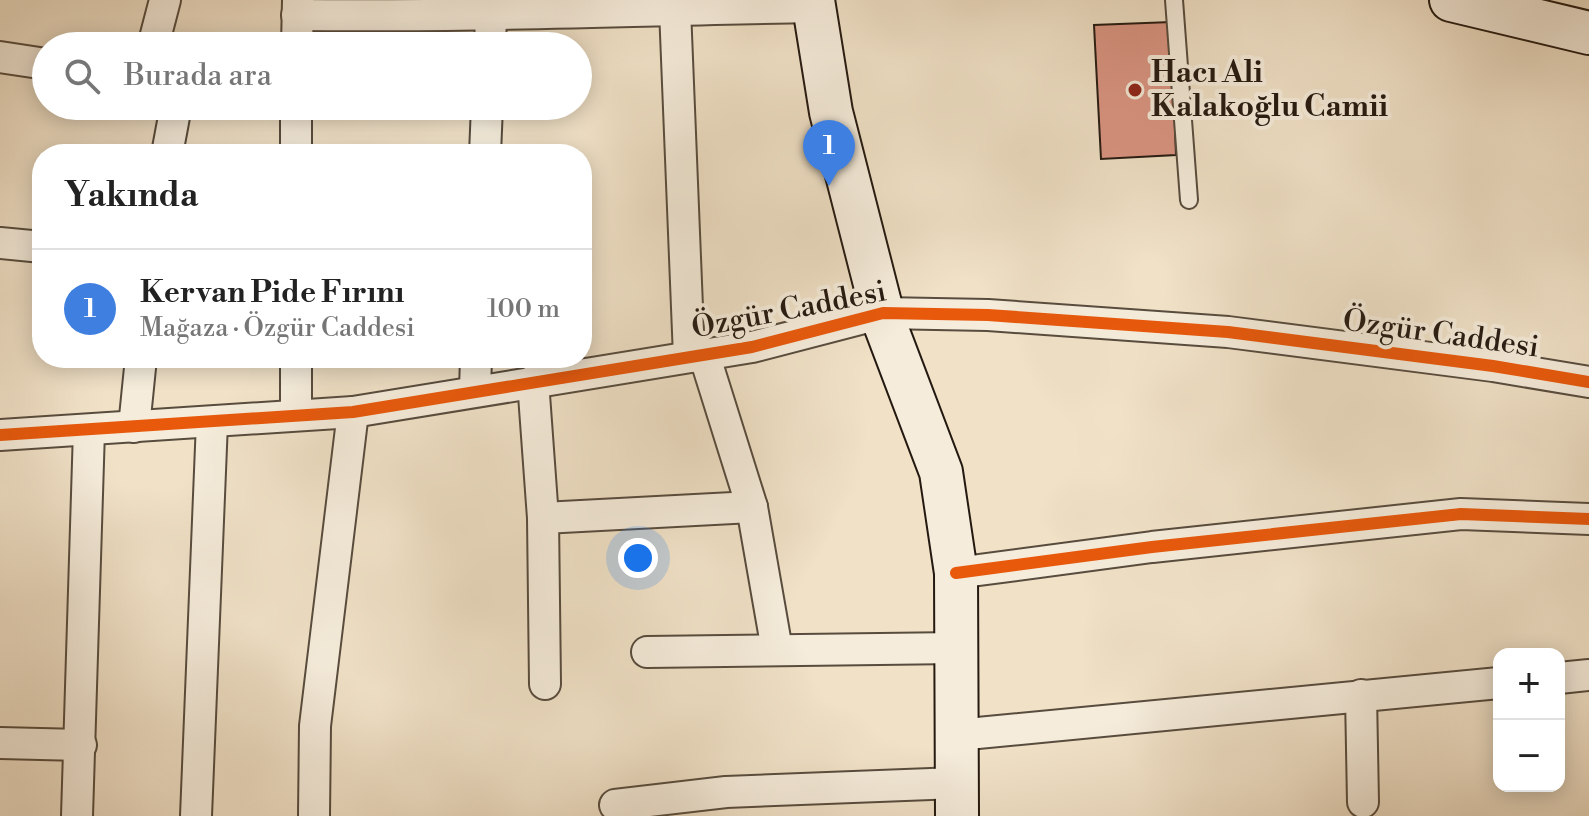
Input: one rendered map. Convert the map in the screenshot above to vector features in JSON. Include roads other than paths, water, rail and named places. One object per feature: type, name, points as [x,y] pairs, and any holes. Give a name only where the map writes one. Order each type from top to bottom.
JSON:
[{"type":"main road","points":[[1451,0],[1508,7],[1589,33]]},
{"type":"main road","points":[[814,3],[831,112],[883,313],[941,472],[956,573],[957,800]]},
{"type":"street","points":[[157,32],[165,0]]},
{"type":"street","points":[[297,32],[298,8],[422,8],[490,31],[610,5],[675,9],[814,3]]},
{"type":"street","points":[[675,9],[696,355],[752,507],[777,650]]},
{"type":"street","points":[[0,57],[32,62]]},
{"type":"street","points":[[169,144],[173,120]]},
{"type":"street","points":[[296,120],[296,144]]},
{"type":"street","points":[[485,144],[486,120]]},
{"type":"street","points":[[0,243],[32,246]]},
{"type":"street","name":"Özgür Caddesi","points":[[0,435],[353,412],[752,347],[883,313],[988,315],[1228,332],[1493,366],[1589,382]]},
{"type":"street","points":[[134,427],[140,368]]},
{"type":"street","points":[[296,368],[296,415]]},
{"type":"street","points":[[475,390],[476,368]]},
{"type":"street","points":[[533,381],[543,518],[545,684]]},
{"type":"street","points":[[314,816],[315,726],[353,412]]},
{"type":"street","points":[[196,816],[212,422]]},
{"type":"street","points":[[77,816],[89,430]]},
{"type":"street","points":[[543,518],[752,507]]},
{"type":"street","points":[[956,573],[1152,547],[1461,514],[1589,519]]},
{"type":"street","points":[[647,652],[957,648]]},
{"type":"street","points":[[1565,677],[1589,675],[1589,669]]},
{"type":"street","points":[[957,735],[1493,684]]},
{"type":"street","points":[[1361,695],[1363,802]]},
{"type":"street","points":[[0,743],[81,745]]},
{"type":"street","points":[[615,805],[726,792],[957,800]]},
{"type":"lane","points":[[1174,0],[1189,200]]},
{"type":"place","name":"Hacı Ali Kalakoğlu Camii","points":[[1135,90]]},
{"type":"place","name":"Kervan Pide Fırını","points":[[829,186]]}]
